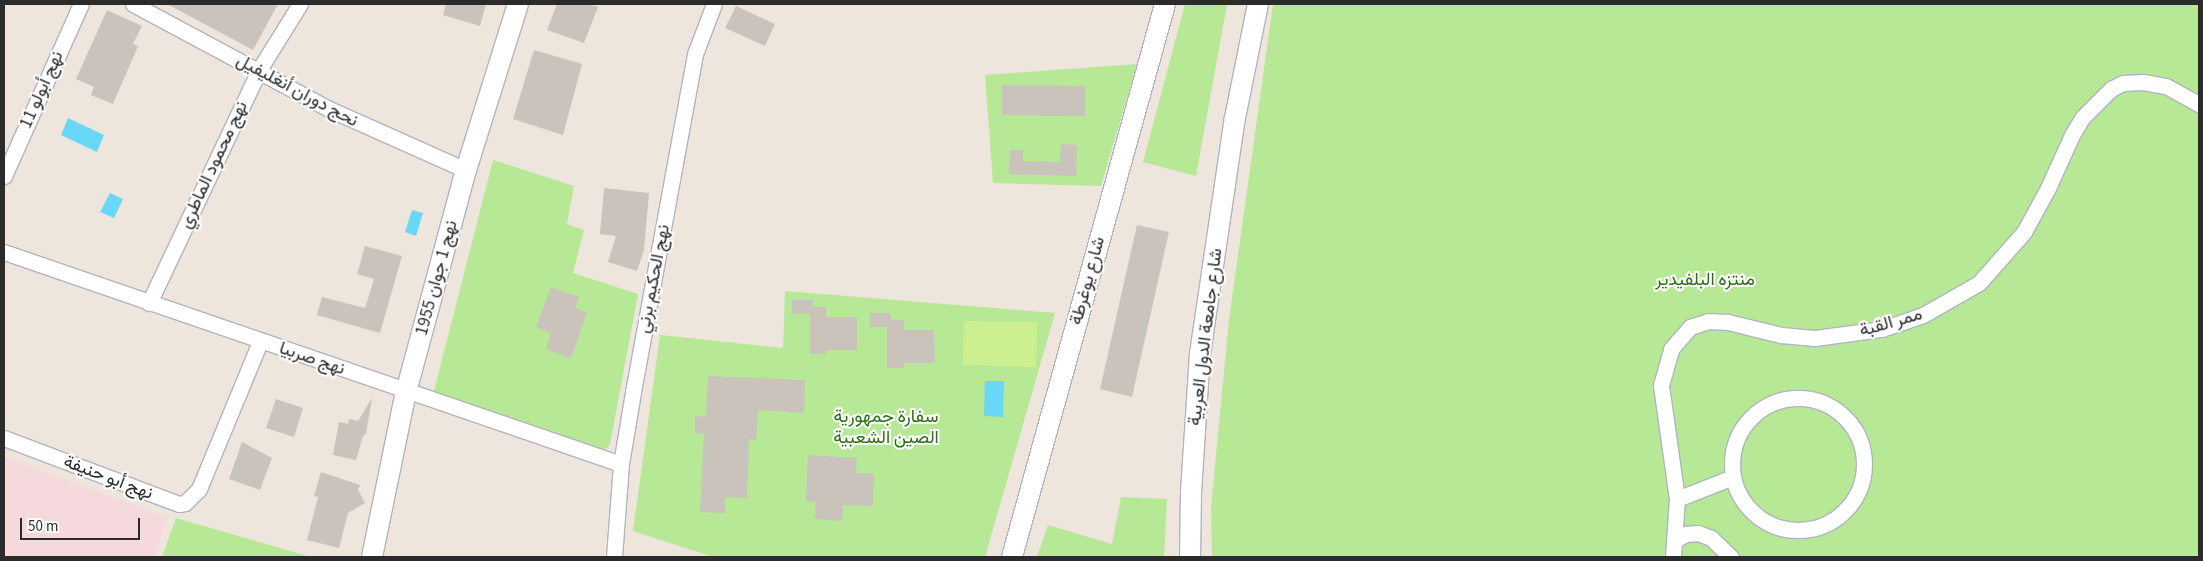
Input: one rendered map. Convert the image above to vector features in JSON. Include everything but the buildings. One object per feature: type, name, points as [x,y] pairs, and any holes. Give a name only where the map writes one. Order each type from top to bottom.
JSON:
[{"type":"street","name":"نهج أبولو 11","points":[[4,176],[81,4]]},
{"type":"street","name":"نحج دوران أنغليفيل","points":[[133,4],[337,113],[466,170]]},
{"type":"street","name":"نهج محمود الماطري","points":[[148,303],[259,70],[300,4]]},
{"type":"street","name":"نهج 1 جوان 1955","points":[[372,557],[406,392],[466,170],[518,4]]},
{"type":"street","name":"نهج الحكيم برني","points":[[614,557],[621,464],[695,54],[714,4]]},
{"type":"street","name":"شارع يوغرطة","points":[[1012,557],[1164,4]]},
{"type":"street","name":"شارع جامعة الدول العربية","points":[[1235,118],[1244,4]]},
{"type":"street","name":"شارع جامعة الدول العربية","points":[[1190,557],[1191,492],[1200,354],[1235,118],[1258,4]]},
{"type":"street","name":"ممر القبة","points":[[1673,557],[1677,499],[1661,386],[1671,349],[1690,327],[1708,321],[1728,322],[1781,335],[1814,338],[1882,329],[1923,315],[1978,283],[2024,232],[2083,117],[2110,90],[2123,83],[2143,82],[2166,86],[2199,104]]},
{"type":"street","name":"نهج صربيا","points":[[4,252],[260,342],[621,464]]},
{"type":"street","name":"نهج أبو حنيفة","points":[[4,438],[178,504],[185,503],[199,489],[260,342]]},
{"type":"street","points":[[1795,398],[1817,401],[1837,411],[1853,428],[1862,449],[1864,468],[1860,487],[1851,504],[1838,517],[1812,528],[1783,529],[1766,522],[1750,510],[1739,495],[1733,476],[1732,454],[1740,432],[1754,415],[1773,403],[1795,398]]},
{"type":"street","points":[[1677,499],[1733,476]]},
{"type":"street","points":[[1675,540],[1686,534],[1698,533],[1711,538],[1731,557]]},
{"type":"shaded area","points":[[4,456],[168,518],[153,557],[4,557]]},
{"type":"green space","points":[[1185,4],[1227,4],[1196,176],[1143,162]]},
{"type":"green space","name":"منتزه البلفيدير","points":[[1273,4],[2199,4],[2199,557],[1212,557],[1211,507],[1229,320]]},
{"type":"green space","points":[[1137,64],[1101,186],[993,183],[985,75]]},
{"type":"green space","points":[[493,160],[574,186],[567,224],[584,230],[573,273],[638,294],[610,444],[605,450],[599,450],[434,391]]},
{"type":"green space","name":"سفارة جمهورية الصين الشعبية","points":[[785,291],[1055,313],[985,557],[713,557],[633,531],[660,335],[783,348]]},
{"type":"green space","points":[[964,321],[1037,322],[1036,367],[963,365]]},
{"type":"green space","points":[[1121,497],[1167,499],[1164,557],[1037,557],[1048,525],[1112,544]]},
{"type":"green space","points":[[176,518],[311,557],[162,557]]},
{"type":"water","points":[[68,118],[104,135],[97,152],[61,135]]},
{"type":"water","points":[[110,193],[123,199],[114,218],[100,212]]},
{"type":"water","points":[[412,210],[423,213],[416,236],[405,232]]},
{"type":"water","points":[[985,381],[1004,381],[1003,417],[984,416]]}]
